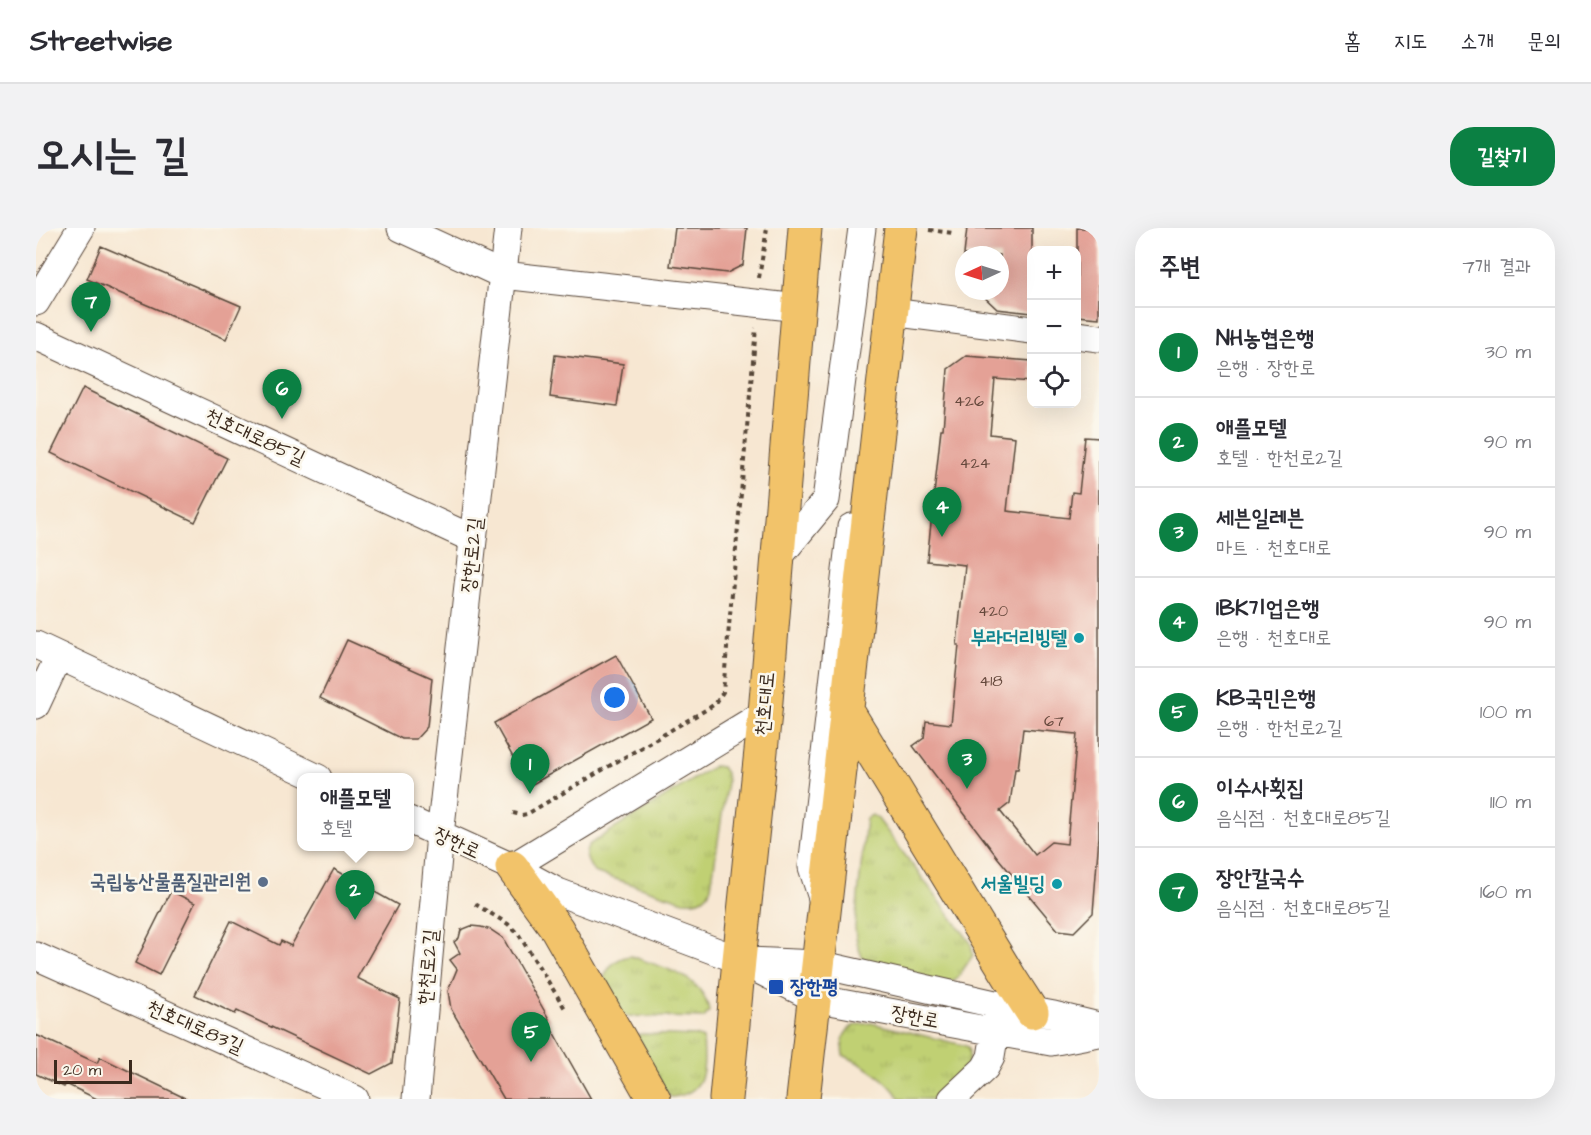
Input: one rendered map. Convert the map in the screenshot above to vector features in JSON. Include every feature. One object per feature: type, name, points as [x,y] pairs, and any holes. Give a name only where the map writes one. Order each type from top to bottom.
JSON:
[{"type":"main road","name":"천호대로","points":[[726,1099],[765,713],[805,228]]},
{"type":"main road","points":[[803,1099],[901,228]]},
{"type":"main road","points":[[846,709],[1012,981],[1031,1025]]},
{"type":"main road","points":[[512,867],[557,929],[654,1099]]},
{"type":"street","points":[[36,302],[81,228]]},
{"type":"street","points":[[401,228],[503,275],[799,308]]},
{"type":"street","name":"장한로2길","points":[[440,835],[508,228]]},
{"type":"street","points":[[778,558],[826,500],[862,228]]},
{"type":"street","points":[[825,908],[812,867],[887,228]]},
{"type":"street","points":[[891,312],[1027,329]]},
{"type":"street","name":"천호대로85길","points":[[36,336],[473,539]]},
{"type":"street","points":[[1081,336],[1099,338]]},
{"type":"street","points":[[36,705],[47,651],[309,773]]},
{"type":"street","points":[[512,867],[765,713]]},
{"type":"street","name":"장한로","points":[[414,822],[512,867],[558,892],[739,960],[814,998],[994,1032],[1031,1025],[1054,1015],[1099,1026]]},
{"type":"street","name":"한천로2길","points":[[416,1099],[440,835]]},
{"type":"street","name":"천호대로83길","points":[[36,956],[355,1099]]},
{"type":"street","name":"장한로","points":[[739,960],[818,964],[999,1005],[1031,1025],[1051,1042],[1099,1033]]},
{"type":"street","points":[[985,1068],[991,1057],[999,1005]]},
{"type":"street","points":[[952,1099],[1008,1050],[1031,1025]]},
{"type":"path","points":[[758,281],[766,228]]},
{"type":"path","points":[[513,813],[522,815],[527,813],[709,708],[716,703],[723,692],[755,324]]},
{"type":"path","points":[[475,904],[508,924],[519,935],[567,1011]]},
{"type":"green space","points":[[714,766],[722,767],[726,773],[727,782],[711,887],[707,895],[697,900],[684,901],[594,872],[586,854],[590,844]]},
{"type":"green space","points":[[872,815],[878,819],[971,943],[973,955],[956,980],[946,984],[864,961],[857,944],[855,926],[866,818]]},
{"type":"green space","points":[[631,956],[679,974],[699,988],[709,1011],[704,1018],[622,1016],[602,983],[606,973],[616,961]]},
{"type":"green space","points":[[871,1023],[968,1047],[968,1067],[940,1099],[900,1099],[882,1078],[843,1055],[842,1046],[848,1030],[856,1025]]},
{"type":"green space","points":[[637,1035],[696,1036],[703,1039],[703,1069],[697,1085],[691,1091],[671,1097],[666,1093]]},
{"type":"building","points":[[675,228],[747,228],[743,265],[727,273],[670,266]]},
{"type":"building","points":[[967,228],[1032,228],[1032,246],[1027,246],[1027,312],[997,309],[988,300],[1009,300],[1009,246],[965,246]]},
{"type":"building","points":[[1077,228],[1099,228],[1099,318],[1081,316],[1081,246],[1077,246]]},
{"type":"building","points":[[101,246],[241,306],[226,339],[87,279]]},
{"type":"building","points":[[555,355],[623,364],[617,406],[550,397]]},
{"type":"building","points":[[966,356],[1027,361],[1027,382],[995,379],[990,434],[1015,437],[1007,511],[1069,518],[1072,492],[1079,493],[1085,437],[1099,438],[1099,836],[1093,913],[1074,932],[1058,930],[998,858],[913,746],[924,738],[926,721],[951,724],[959,645],[957,645],[965,565],[927,561],[941,429],[943,429],[948,369]],"holes":[[[1023,729],[1077,734],[1067,844],[1051,842],[1035,855],[1000,811],[1010,803],[1015,769],[1018,769]]]},
{"type":"building","points":[[83,388],[227,458],[195,522],[51,453]]},
{"type":"building","points":[[347,640],[432,678],[427,727],[416,739],[402,739],[320,698]]},
{"type":"building","points":[[616,655],[651,718],[529,786],[494,723]]},
{"type":"building","points":[[334,869],[398,905],[357,978],[400,999],[392,1063],[371,1074],[237,1011],[235,1014],[195,995],[231,921],[279,945],[281,941],[291,946]]},
{"type":"building","points":[[171,891],[195,903],[159,975],[135,963]]},
{"type":"building","points":[[471,926],[491,930],[503,938],[591,1099],[504,1099],[451,1009],[448,991],[457,969],[450,960],[460,953],[454,942],[459,938],[461,930]]},
{"type":"building","points":[[36,1035],[97,1063],[100,1057],[187,1099],[97,1099],[66,1084],[64,1087],[36,1074]]},
{"type":"place","name":"장안칼국수","points":[[91,332]]},
{"type":"place","name":"이수사횟집","points":[[282,419]]},
{"type":"place","name":"IBK기업은행","points":[[942,537]]},
{"type":"place","name":"부라더리빙텔","points":[[1079,638]]},
{"type":"place","name":"세븐일레븐","points":[[967,789]]},
{"type":"place","name":"NH농협은행","points":[[530,794]]},
{"type":"place","name":"국립농산물품질관리원","points":[[263,882]]},
{"type":"place","name":"서울빌딩","points":[[1057,884]]},
{"type":"place","name":"애플모텔","points":[[355,920]]},
{"type":"place","name":"장한평","points":[[776,987]]},
{"type":"place","name":"KB국민은행","points":[[531,1062]]}]
